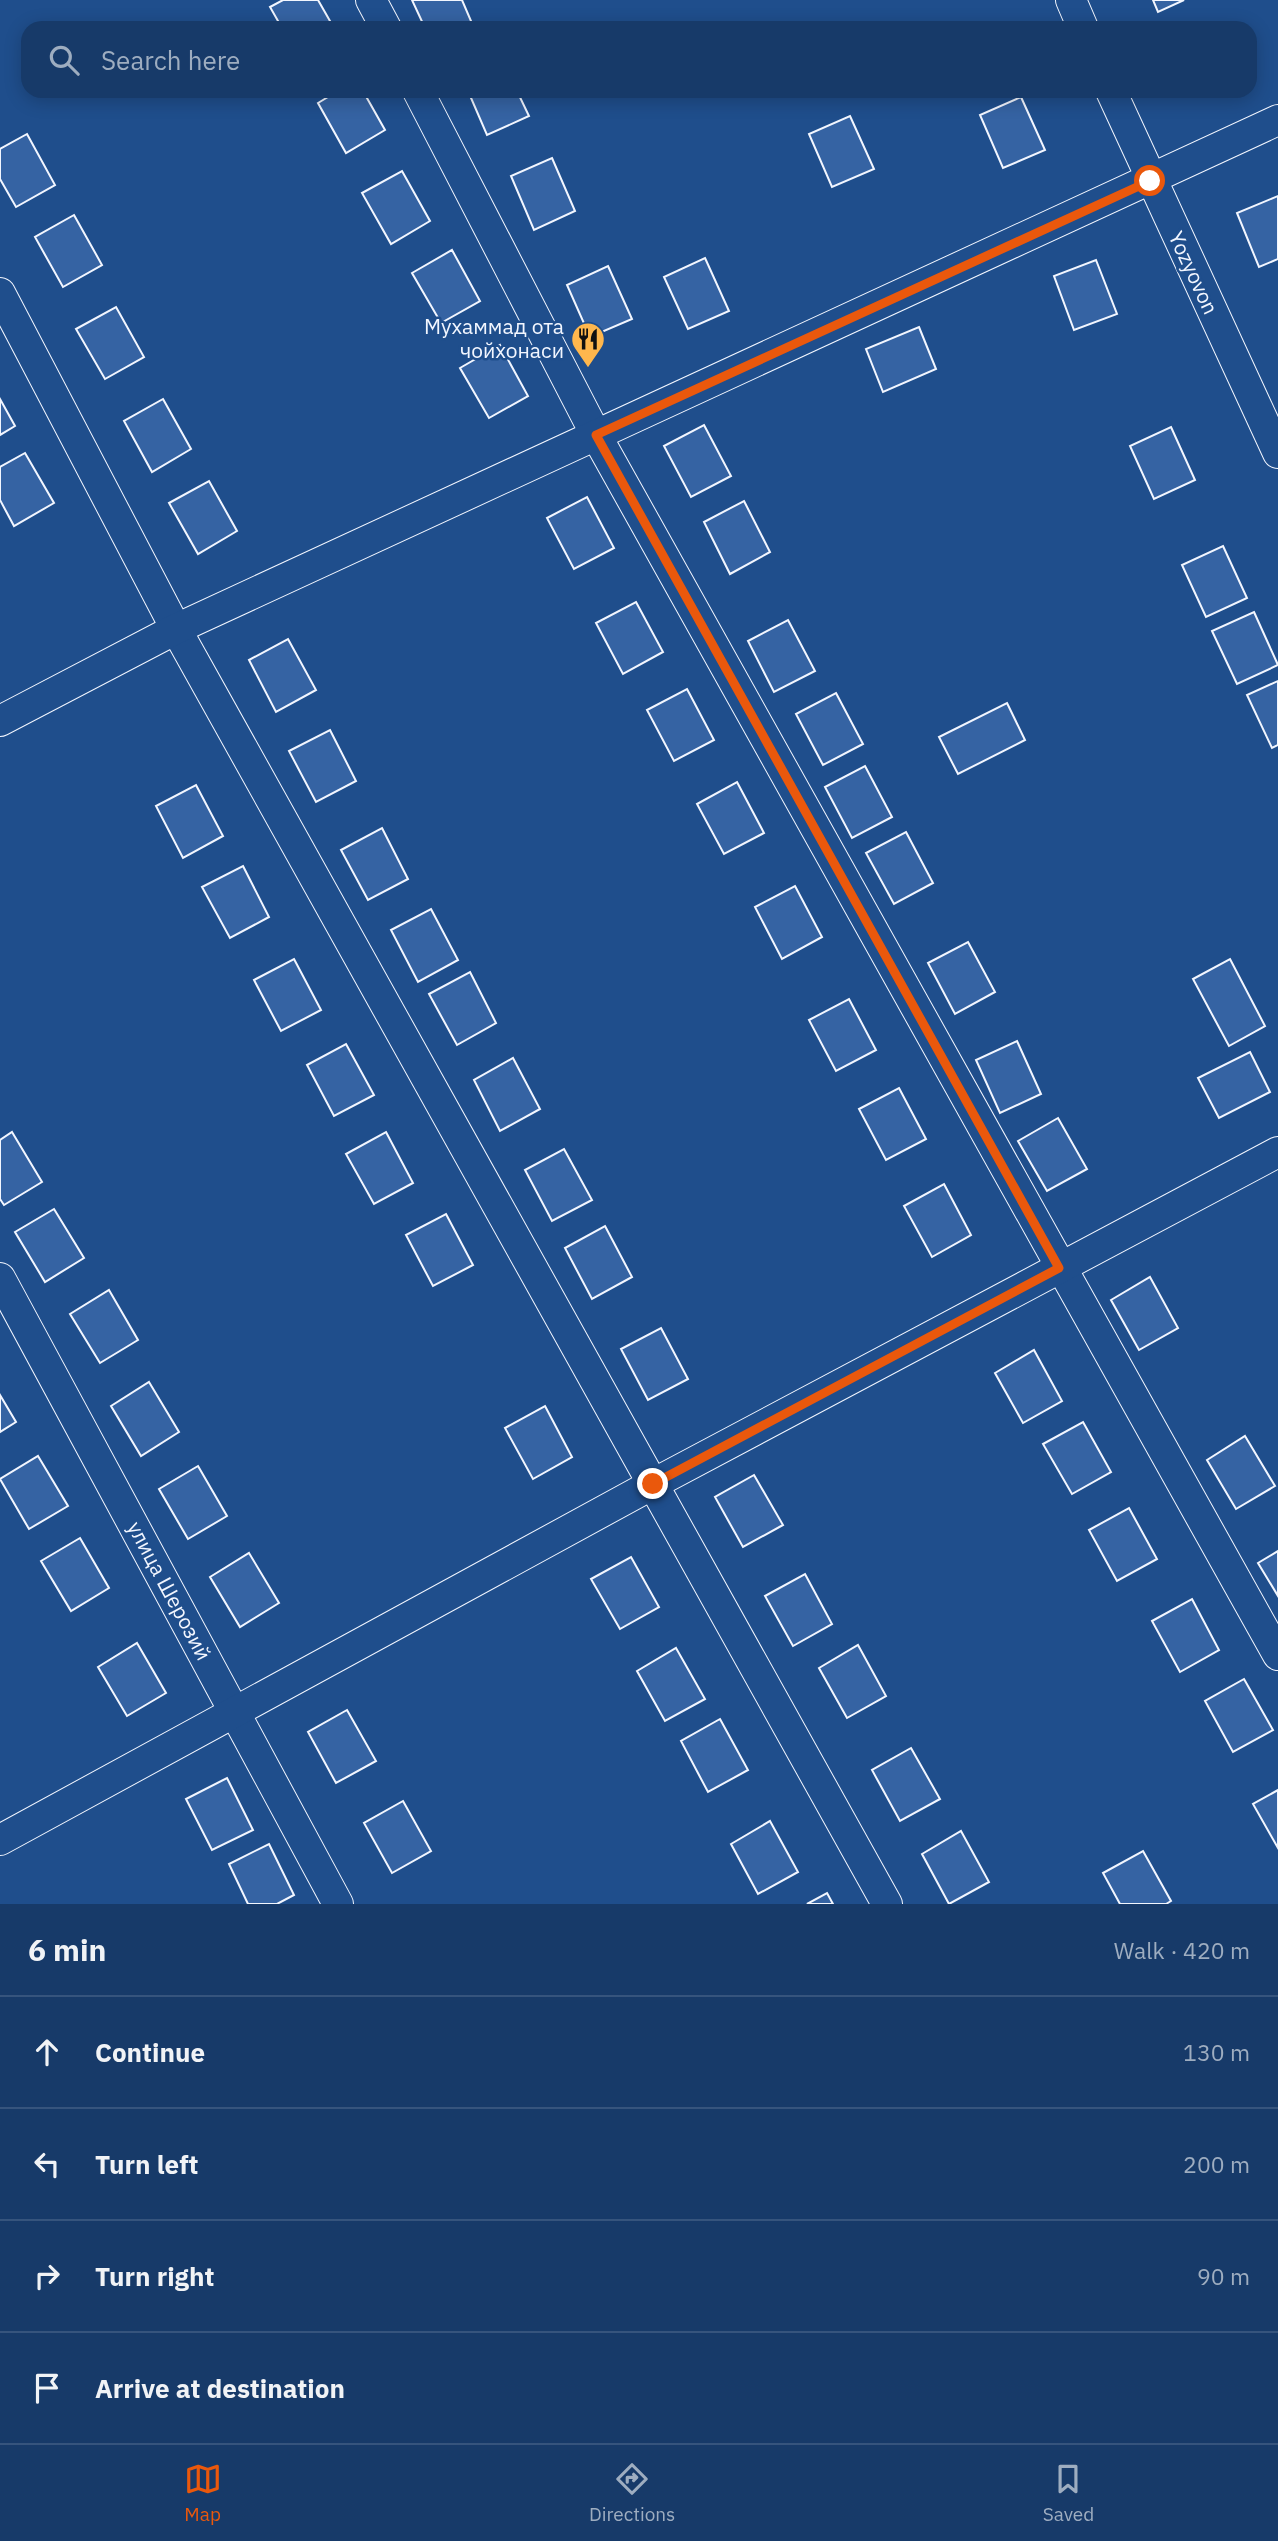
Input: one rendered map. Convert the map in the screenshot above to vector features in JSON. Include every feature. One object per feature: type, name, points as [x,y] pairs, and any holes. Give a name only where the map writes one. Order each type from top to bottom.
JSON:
[{"type":"street","points":[[371,0],[382,21]]},
{"type":"street","points":[[1071,0],[1080,21]]},
{"type":"street","points":[[422,98],[596,435],[1059,1268],[1278,1655]]},
{"type":"street","name":"Yozyovon","points":[[1114,98],[1150,181],[1278,453]]},
{"type":"street","points":[[0,721],[176,629],[1278,120]]},
{"type":"street","points":[[0,293],[176,629],[887,1904]]},
{"type":"street","points":[[0,1840],[653,1484],[1278,1152]]},
{"type":"street","name":"улица Шерозий","points":[[0,1278],[338,1904]]},
{"type":"building","points":[[283,0],[318,0],[330,21],[278,21],[270,7]]},
{"type":"building","points":[[412,0],[462,0],[471,21],[422,21]]},
{"type":"building","points":[[1153,0],[1184,0],[1158,12]]},
{"type":"building","points":[[326,98],[367,98],[385,130],[346,153],[318,103]]},
{"type":"building","points":[[471,98],[520,98],[529,116],[487,135]]},
{"type":"building","points":[[1021,98],[1045,150],[1003,168],[980,115]]},
{"type":"building","points":[[850,116],[874,169],[832,187],[809,134]]},
{"type":"building","points":[[27,134],[55,185],[16,207],[0,179],[0,149]]},
{"type":"building","points":[[552,158],[575,211],[534,230],[511,176]]},
{"type":"building","points":[[402,171],[430,221],[391,244],[362,193]]},
{"type":"building","points":[[1278,196],[1278,259],[1259,267],[1237,213]]},
{"type":"building","points":[[74,215],[102,265],[63,287],[35,237]]},
{"type":"building","points":[[452,250],[480,301],[441,323],[412,273]]},
{"type":"building","points":[[705,258],[729,311],[688,329],[664,277]]},
{"type":"building","points":[[1096,260],[1117,314],[1074,330],[1054,276]]},
{"type":"building","points":[[608,266],[632,319],[590,337],[567,285]]},
{"type":"building","points":[[116,307],[144,357],[105,379],[76,329]]},
{"type":"building","points":[[919,327],[936,369],[883,392],[866,349]]},
{"type":"building","points":[[500,345],[528,396],[489,418],[460,368]]},
{"type":"building","points":[[0,399],[15,426],[0,435]]},
{"type":"building","points":[[163,399],[191,449],[152,472],[124,421]]},
{"type":"building","points":[[704,425],[731,476],[691,497],[664,446]]},
{"type":"building","points":[[1171,427],[1195,480],[1154,499],[1130,446]]},
{"type":"building","points":[[25,453],[54,503],[14,526],[0,500],[0,467]]},
{"type":"building","points":[[209,481],[237,531],[198,554],[169,503]]},
{"type":"building","points":[[587,497],[614,548],[574,569],[547,518]]},
{"type":"building","points":[[744,501],[770,552],[730,574],[704,522]]},
{"type":"building","points":[[1223,546],[1247,598],[1206,617],[1182,565]]},
{"type":"building","points":[[636,602],[663,652],[623,674],[596,623]]},
{"type":"building","points":[[1254,612],[1278,665],[1237,684],[1212,631]]},
{"type":"building","points":[[788,620],[815,671],[774,692],[748,641]]},
{"type":"building","points":[[288,639],[316,690],[276,712],[249,660]]},
{"type":"building","points":[[1278,681],[1278,745],[1272,748],[1247,695]]},
{"type":"building","points":[[687,689],[714,740],[674,761],[647,710]]},
{"type":"building","points":[[836,693],[863,744],[823,765],[796,714]]},
{"type":"building","points":[[1007,703],[1025,740],[958,774],[939,737]]},
{"type":"building","points":[[330,730],[356,781],[316,802],[289,751]]},
{"type":"building","points":[[865,766],[892,817],[852,838],[825,787]]},
{"type":"building","points":[[737,782],[764,833],[724,854],[697,804]]},
{"type":"building","points":[[196,785],[223,836],[183,858],[156,806]]},
{"type":"building","points":[[382,828],[408,879],[368,900],[341,850]]},
{"type":"building","points":[[906,832],[933,883],[894,904],[866,853]]},
{"type":"building","points":[[243,866],[269,917],[230,938],[202,887]]},
{"type":"building","points":[[795,886],[822,937],[782,959],[755,907]]},
{"type":"building","points":[[431,909],[458,960],[418,982],[391,930]]},
{"type":"building","points":[[968,942],[995,992],[955,1014],[928,963]]},
{"type":"building","points":[[294,959],[321,1010],[281,1031],[254,980]]},
{"type":"building","points":[[1230,959],[1265,1026],[1229,1046],[1193,979]]},
{"type":"building","points":[[470,972],[496,1023],[457,1045],[429,994]]},
{"type":"building","points":[[849,999],[876,1050],[836,1071],[809,1020]]},
{"type":"building","points":[[1017,1041],[1041,1094],[1000,1113],[976,1060]]},
{"type":"building","points":[[346,1044],[374,1095],[334,1116],[307,1065]]},
{"type":"building","points":[[1250,1052],[1270,1092],[1219,1118],[1198,1078]]},
{"type":"building","points":[[513,1058],[540,1109],[500,1131],[474,1080]]},
{"type":"building","points":[[899,1088],[926,1139],[886,1160],[859,1109]]},
{"type":"building","points":[[1058,1118],[1087,1169],[1047,1191],[1018,1141]]},
{"type":"building","points":[[12,1132],[42,1182],[4,1205],[0,1199],[0,1140]]},
{"type":"building","points":[[386,1132],[413,1183],[374,1204],[346,1154]]},
{"type":"building","points":[[564,1149],[592,1200],[552,1221],[525,1170]]},
{"type":"building","points":[[944,1184],[971,1235],[932,1257],[904,1206]]},
{"type":"building","points":[[54,1209],[84,1258],[45,1282],[15,1232]]},
{"type":"building","points":[[446,1214],[473,1265],[433,1286],[406,1235]]},
{"type":"building","points":[[605,1226],[632,1277],[592,1299],[565,1248]]},
{"type":"building","points":[[1150,1277],[1178,1328],[1139,1350],[1111,1300]]},
{"type":"building","points":[[109,1290],[138,1340],[100,1363],[70,1314]]},
{"type":"building","points":[[661,1328],[688,1379],[648,1400],[621,1349]]},
{"type":"building","points":[[1034,1350],[1062,1401],[1023,1423],[995,1373]]},
{"type":"building","points":[[149,1382],[179,1432],[141,1456],[111,1406]]},
{"type":"building","points":[[0,1395],[16,1422],[0,1432]]},
{"type":"building","points":[[545,1406],[572,1457],[533,1479],[505,1428]]},
{"type":"building","points":[[1083,1422],[1111,1472],[1072,1494],[1043,1444]]},
{"type":"building","points":[[1245,1436],[1275,1486],[1236,1509],[1207,1460]]},
{"type":"building","points":[[38,1456],[68,1506],[29,1529],[0,1479]]},
{"type":"building","points":[[198,1466],[227,1516],[188,1539],[159,1489]]},
{"type":"building","points":[[754,1475],[783,1525],[743,1547],[715,1497]]},
{"type":"building","points":[[1129,1508],[1157,1559],[1117,1581],[1089,1530]]},
{"type":"building","points":[[80,1538],[109,1588],[71,1611],[41,1561]]},
{"type":"building","points":[[1278,1551],[1278,1596],[1258,1563]]},
{"type":"building","points":[[249,1553],[279,1603],[240,1627],[210,1577]]},
{"type":"building","points":[[631,1557],[659,1607],[620,1629],[591,1579]]},
{"type":"building","points":[[805,1574],[832,1624],[793,1646],[765,1596]]},
{"type":"building","points":[[1192,1599],[1219,1650],[1180,1672],[1152,1621]]},
{"type":"building","points":[[137,1643],[166,1693],[127,1716],[98,1667]]},
{"type":"building","points":[[858,1645],[886,1696],[847,1718],[819,1668]]},
{"type":"building","points":[[676,1648],[705,1699],[665,1721],[637,1671]]},
{"type":"building","points":[[1244,1679],[1273,1730],[1233,1752],[1205,1701]]},
{"type":"building","points":[[347,1710],[376,1761],[336,1783],[308,1732]]},
{"type":"building","points":[[720,1719],[748,1770],[708,1792],[681,1741]]},
{"type":"building","points":[[911,1748],[940,1799],[900,1821],[872,1770]]},
{"type":"building","points":[[227,1778],[253,1830],[212,1850],[186,1799]]},
{"type":"building","points":[[1278,1790],[1278,1848],[1253,1804]]},
{"type":"building","points":[[403,1801],[431,1851],[392,1873],[364,1823]]},
{"type":"building","points":[[770,1821],[798,1872],[758,1894],[731,1844]]},
{"type":"building","points":[[961,1831],[989,1882],[949,1904],[922,1854]]},
{"type":"building","points":[[269,1844],[294,1895],[277,1904],[248,1904],[229,1864]]},
{"type":"building","points":[[1143,1851],[1171,1901],[1166,1904],[1120,1904],[1103,1873]]},
{"type":"building","points":[[827,1893],[833,1904],[807,1904]]},
{"type":"place","name":"Мухаммад ота чойхонаси","points":[[588,369]]},
{"type":"route","points":[[653,1484],[1059,1268],[596,435],[1150,181]]}]
